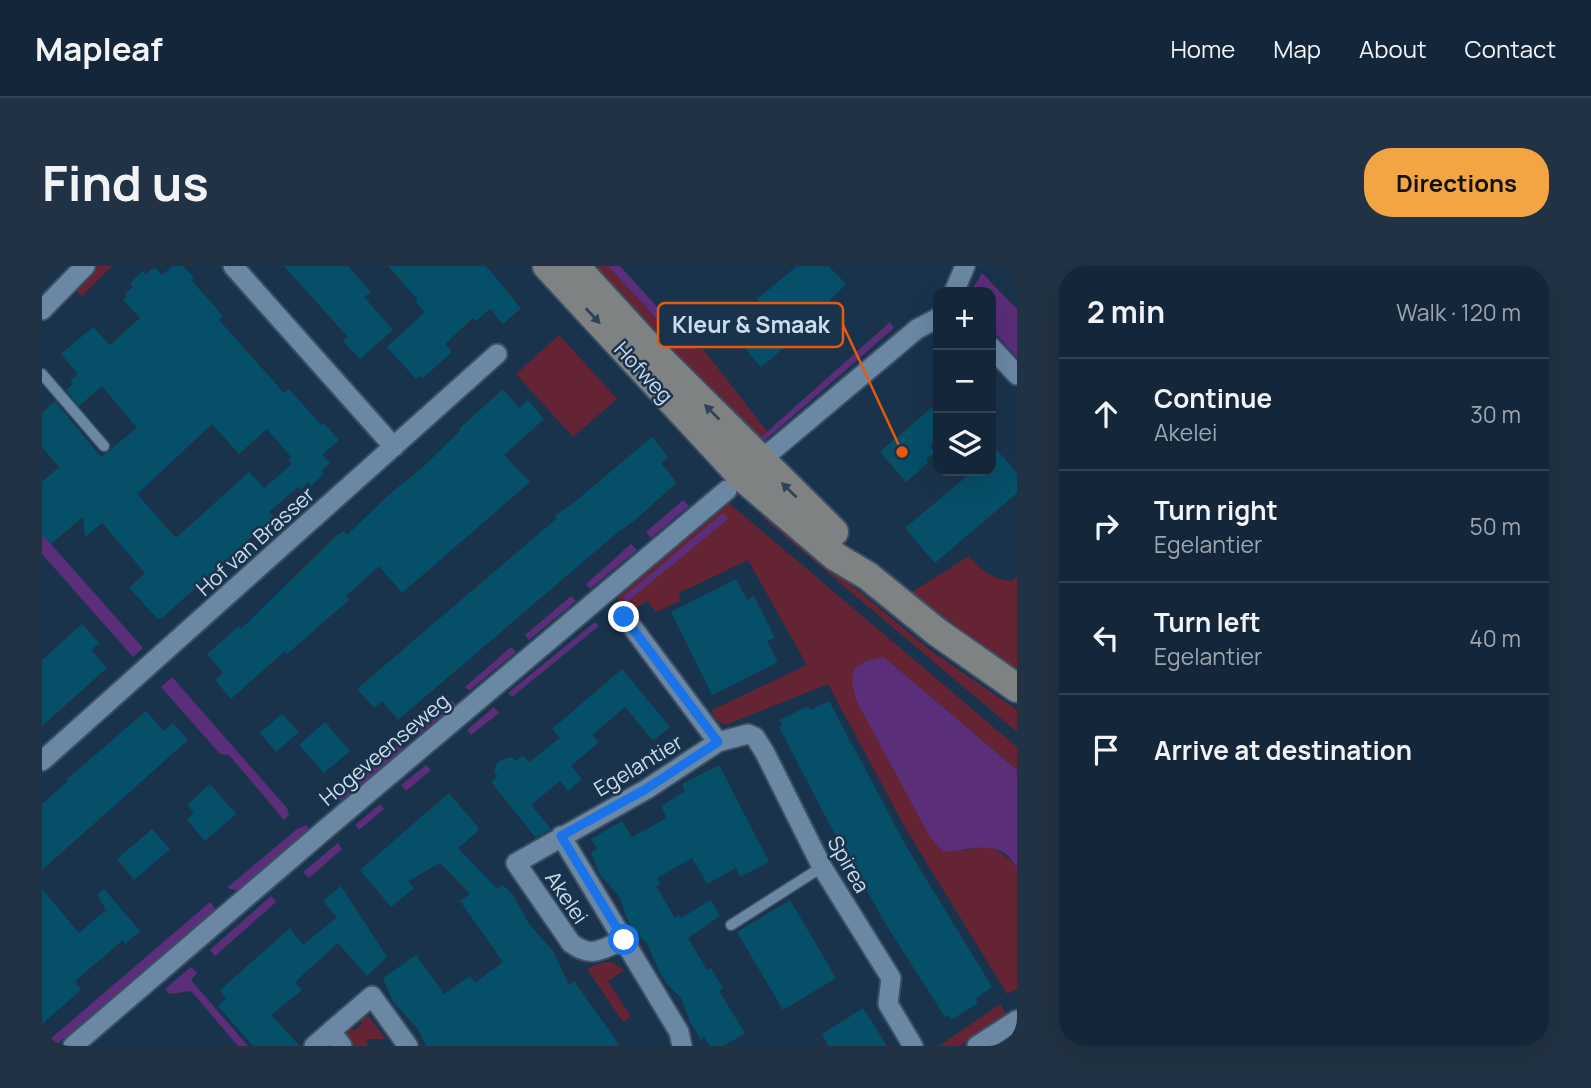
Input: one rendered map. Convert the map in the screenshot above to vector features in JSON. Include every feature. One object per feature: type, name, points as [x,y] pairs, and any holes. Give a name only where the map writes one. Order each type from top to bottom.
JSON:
[{"type":"main road","name":"Hofweg","points":[[547,266],[743,476]]},
{"type":"main road","name":"Hofweg","points":[[575,266],[659,358],[743,476]]},
{"type":"main road","points":[[743,476],[851,549],[869,576],[937,632],[1017,688]]},
{"type":"street","points":[[42,310],[85,266]]},
{"type":"street","points":[[233,266],[394,447]]},
{"type":"street","points":[[956,287],[965,266]]},
{"type":"street","name":"Hogeveenseweg","points":[[73,1046],[917,329],[933,321]]},
{"type":"street","points":[[994,350],[1017,375]]},
{"type":"street","name":"Hof van Brasser","points":[[42,761],[497,355]]},
{"type":"street","name":"Egelantier","points":[[516,863],[646,789],[718,742],[624,617]]},
{"type":"street","name":"Spirea","points":[[718,742],[748,734],[755,737],[822,867],[891,978],[888,1004],[913,1046]]},
{"type":"street","name":"Akelei","points":[[561,836],[679,1032],[682,1046]]},
{"type":"street","name":"Akelei","points":[[516,863],[570,943],[581,951],[593,953],[624,940]]},
{"type":"street","points":[[314,1046],[337,1039],[372,996],[408,1046]]},
{"type":"street","points":[[985,1043],[1017,1020]]},
{"type":"lane","points":[[42,374],[104,446]]},
{"type":"lane","points":[[731,925],[822,867]]},
{"type":"shaded area","points":[[97,266],[112,266],[82,296],[76,291],[77,286]]},
{"type":"shaded area","points":[[584,266],[608,266],[684,350],[691,344],[696,349],[703,349],[767,431],[760,438],[763,442]]},
{"type":"shaded area","points":[[608,266],[620,266],[691,344],[685,350]]},
{"type":"shaded area","points":[[982,273],[996,287],[974,287]]},
{"type":"shaded area","points":[[996,287],[1017,309],[1017,357],[996,334]]},
{"type":"shaded area","points":[[890,322],[894,328],[763,442],[760,438]]},
{"type":"shaded area","points":[[559,335],[617,399],[573,437],[516,374]]},
{"type":"shaded area","points":[[683,500],[689,506],[651,538],[646,532]]},
{"type":"shaded area","points":[[721,503],[729,503],[1017,747],[1017,770],[884,657],[964,851],[989,847],[1004,855],[1017,868],[1017,989],[1007,994],[906,829],[828,684],[725,725],[716,720],[712,710],[807,665],[748,560],[679,593],[680,601],[656,612],[647,601],[631,612],[627,611],[613,594]]},
{"type":"shaded area","points":[[723,513],[728,519],[627,602],[623,597]]},
{"type":"shaded area","points":[[765,513],[930,650],[1017,710],[1017,732],[763,518]]},
{"type":"shaded area","points":[[42,534],[143,648],[133,657],[42,554]]},
{"type":"shaded area","points":[[631,544],[637,550],[590,589],[586,584]]},
{"type":"shaded area","points":[[969,556],[993,576],[1012,581],[1017,577],[1017,674],[912,592]]},
{"type":"shaded area","points":[[571,596],[576,601],[529,640],[525,635]]},
{"type":"shaded area","points":[[595,622],[599,626],[512,697],[508,693]]},
{"type":"shaded area","points":[[511,647],[516,652],[469,691],[465,687]]},
{"type":"shaded area","points":[[884,657],[1017,770],[1017,868],[1002,852],[974,848],[943,852],[930,837],[856,700],[852,683],[854,669],[866,661]]},
{"type":"shaded area","points":[[172,677],[287,808],[289,815],[284,820],[229,755],[220,754],[161,687]]},
{"type":"shaded area","points":[[452,700],[456,705],[418,735],[414,731]]},
{"type":"shaded area","points":[[494,707],[499,713],[471,735],[467,730]]},
{"type":"shaded area","points":[[400,743],[405,749],[343,799],[340,801],[336,797]]},
{"type":"shaded area","points":[[426,765],[431,770],[406,791],[401,785]]},
{"type":"shaded area","points":[[380,804],[384,809],[359,830],[355,825]]},
{"type":"shaded area","points":[[306,825],[308,831],[238,891],[227,888],[297,829]]},
{"type":"shaded area","points":[[338,843],[342,849],[309,878],[303,872]]},
{"type":"shaded area","points":[[271,896],[276,902],[215,956],[210,950]]},
{"type":"shaded area","points":[[210,902],[216,910],[55,1046],[42,1046]]},
{"type":"shaded area","points":[[612,962],[624,970],[608,981],[631,1017],[623,1022],[587,969],[600,963]]},
{"type":"shaded area","points":[[191,967],[197,973],[191,980],[248,1046],[238,1046],[191,991],[169,994],[165,989]]},
{"type":"shaded area","points":[[1000,1004],[1008,1016],[959,1046],[939,1046]]},
{"type":"shaded area","points":[[368,1016],[386,1039],[366,1039],[369,1046],[351,1046],[345,1039],[348,1026],[354,1031],[362,1023],[357,1019]]},
{"type":"building","points":[[173,266],[183,266],[194,278],[191,280],[223,316],[219,320],[284,393],[289,389],[321,425],[324,423],[339,440],[322,455],[330,463],[321,471],[324,474],[311,486],[308,482],[300,490],[298,487],[269,512],[277,520],[261,535],[257,532],[158,619],[129,588],[145,573],[102,523],[85,537],[83,517],[51,544],[42,534],[42,482],[59,467],[42,447],[42,413],[55,401],[101,457],[137,428],[102,386],[79,406],[66,390],[73,384],[70,381],[78,374],[61,354],[93,327],[110,345],[140,318],[123,300],[133,287],[130,283],[143,271],[146,275],[154,267],[162,275]],"holes":[[[212,424],[239,454],[267,429],[291,457],[288,460],[292,464],[264,488],[249,472],[176,538],[137,494]]]},
{"type":"building","points":[[284,266],[348,266],[371,292],[364,297],[393,330],[360,359],[343,341],[347,336]]},
{"type":"building","points":[[388,266],[486,266],[521,308],[503,324],[490,309],[476,321],[473,318],[445,344],[452,352],[422,379],[420,376],[416,379],[387,347],[425,312]]},
{"type":"building","points":[[797,266],[828,266],[846,284],[797,333],[798,336],[761,367],[742,345],[774,318],[757,299]]},
{"type":"building","points":[[503,389],[519,408],[528,400],[544,419],[504,455],[530,482],[402,593],[379,566],[346,596],[349,600],[231,699],[215,680],[223,673],[207,654],[239,626],[241,629],[336,536],[344,531],[347,535],[422,468],[460,428]]},
{"type":"building","points":[[933,406],[933,443],[930,446],[933,454],[926,460],[928,463],[906,482],[880,452]]},
{"type":"building","points":[[652,437],[668,457],[661,463],[675,484],[398,720],[382,701],[374,708],[357,689],[557,518],[555,516]]},
{"type":"building","points":[[996,449],[1017,473],[1017,493],[935,563],[905,528],[967,476],[996,476]]},
{"type":"building","points":[[736,579],[747,600],[754,596],[775,638],[767,641],[778,662],[712,695],[671,612]]},
{"type":"building","points":[[82,624],[99,643],[91,650],[107,668],[42,726],[42,660]]},
{"type":"building","points":[[622,669],[670,727],[653,741],[625,707],[592,735],[599,742],[571,766],[582,779],[568,791],[560,781],[531,805],[551,829],[536,838],[491,782],[498,776],[494,772],[497,763],[512,757],[515,761],[523,755],[529,762],[560,738],[552,729]]},
{"type":"building","points":[[829,701],[906,846],[992,987],[975,999],[978,1003],[951,1020],[948,1015],[945,1017],[887,926],[779,727],[782,725],[780,720],[808,706],[810,710]]},
{"type":"building","points":[[146,711],[164,731],[173,723],[188,740],[42,870],[42,804]]},
{"type":"building","points":[[282,714],[299,732],[276,752],[260,733]]},
{"type":"building","points":[[325,722],[350,751],[324,773],[299,745]]},
{"type":"building","points":[[719,765],[769,862],[740,877],[736,868],[707,884],[692,858],[657,878],[660,884],[656,886],[675,918],[679,915],[681,918],[711,900],[720,916],[688,938],[707,970],[711,968],[723,988],[719,991],[745,1033],[724,1046],[710,1046],[704,1037],[701,1040],[691,1024],[681,998],[667,984],[647,943],[626,917],[620,897],[600,875],[591,853],[597,849],[591,839],[622,821],[632,837],[667,818],[661,806],[685,791],[682,784]]},
{"type":"building","points":[[210,784],[236,814],[205,841],[187,820],[194,813],[187,805]]},
{"type":"building","points":[[449,793],[478,827],[478,831],[458,848],[497,889],[503,885],[513,895],[529,924],[553,951],[569,985],[574,981],[620,1046],[426,1046],[418,1029],[393,1002],[383,978],[416,955],[444,994],[470,976],[475,983],[503,962],[460,901],[470,894],[440,863],[408,881],[414,888],[391,907],[360,870]]},
{"type":"building","points":[[152,829],[170,849],[134,880],[117,859]]},
{"type":"building","points":[[341,886],[387,957],[367,976],[338,943],[295,982],[302,990],[271,1015],[300,1046],[253,1046],[218,1006],[226,999],[220,990],[290,928],[303,945],[337,917],[323,901]]},
{"type":"building","points":[[42,889],[79,933],[106,910],[97,894],[104,889],[140,931],[125,944],[123,940],[75,981],[81,990],[42,1024]]},
{"type":"building","points":[[790,900],[836,978],[783,1010],[737,932]]},
{"type":"building","points":[[863,1008],[887,1046],[828,1046],[822,1034]]},
{"type":"place","name":"Kleur & Smaak","points":[[902,452]]},
{"type":"route","points":[[624,617],[718,742],[646,789],[561,836],[624,940]]}]
